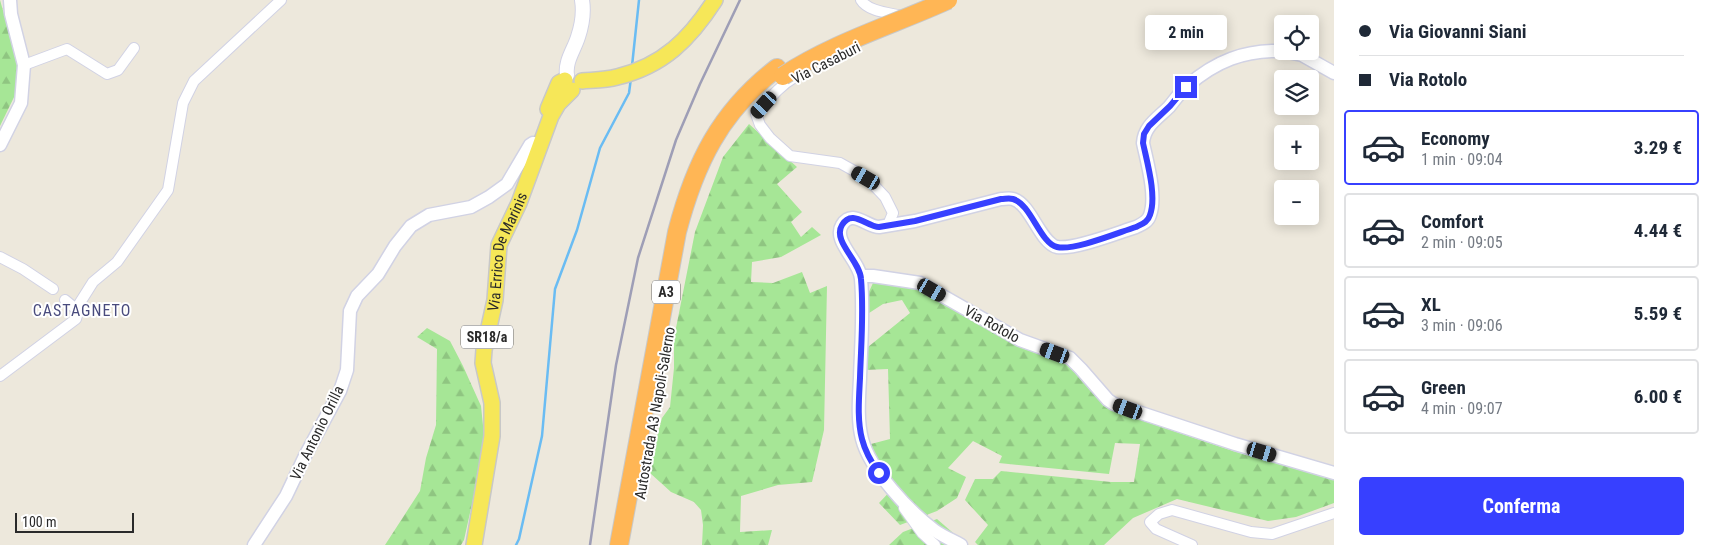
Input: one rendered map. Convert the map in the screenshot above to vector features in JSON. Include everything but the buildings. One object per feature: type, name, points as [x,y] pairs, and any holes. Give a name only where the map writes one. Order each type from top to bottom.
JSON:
[{"type":"highway","name":"Autostrada A3 Napoli-Salerno","points":[[620,545],[675,241],[684,202],[697,168],[722,124],[750,90],[780,72],[816,44],[922,0]]},
{"type":"highway","name":"Autostrada A3 Napoli-Salerno","points":[[630,545],[689,227],[709,166],[731,129],[780,72],[843,43],[948,0]]},
{"type":"main road","name":"Via Errico De Marinis","points":[[572,80],[566,67],[578,37],[582,18],[582,0]]},
{"type":"main road","name":"Via Errico De Marinis","points":[[474,545],[492,436],[492,403],[483,357],[495,300],[499,245],[519,202],[551,116],[572,80],[587,18],[587,0]]},
{"type":"main road","points":[[572,80],[615,77],[634,72],[663,58],[680,45],[715,0]]},
{"type":"street","points":[[0,145],[21,103],[24,65],[11,14],[10,0]]},
{"type":"street","name":"Via Casaburi","points":[[861,0],[869,8],[917,19],[834,56],[788,81],[756,114],[760,125],[770,138],[790,156],[840,163],[866,178],[884,197],[893,213],[888,225]]},
{"type":"street","points":[[76,309],[93,282],[117,262],[168,190],[183,103],[194,81],[275,2]]},
{"type":"street","points":[[24,65],[67,49],[107,74],[118,70],[134,48]]},
{"type":"street","points":[[961,545],[934,530],[903,501],[871,462],[862,439],[859,419],[863,314],[861,276],[839,237],[843,223],[849,219],[856,218],[874,227],[915,221],[1001,199],[1012,199],[1020,203],[1047,242],[1063,248],[1078,245],[1145,223],[1150,216],[1152,203],[1143,143],[1144,134],[1149,126],[1186,87],[1204,73],[1239,55],[1274,51]]},
{"type":"street","points":[[1310,60],[1334,74]]},
{"type":"street","name":"Via Antonio Orilla","points":[[254,545],[286,496],[340,390],[346,370],[350,311],[357,296],[378,274],[394,246],[411,226],[429,215],[471,207],[489,197],[507,184],[530,145],[542,140]]},
{"type":"street","points":[[0,257],[23,269],[53,290]]},
{"type":"street","name":"Via Rotolo","points":[[861,276],[920,283],[1020,340],[1070,358],[1108,400],[1114,404],[1235,444],[1334,473]]},
{"type":"street","points":[[0,376],[76,319],[76,309],[65,300]]},
{"type":"street","points":[[903,501],[903,507],[922,534],[935,545]]},
{"type":"street","points":[[1192,545],[1156,529],[1150,522],[1159,514],[1172,510],[1251,532],[1272,534],[1334,513]]},
{"type":"green space","points":[[0,0],[18,63],[18,89],[0,126]]},
{"type":"green space","points":[[749,124],[797,167],[777,184],[802,212],[791,222],[801,237],[812,227],[821,235],[781,257],[752,262],[751,282],[773,283],[802,272],[810,293],[827,286],[824,430],[812,482],[778,485],[741,496],[740,532],[772,530],[768,545],[702,545],[703,525],[701,510],[694,502],[671,492],[650,473],[662,418],[670,407],[674,368],[674,338],[695,232],[723,157]]},
{"type":"green space","points":[[873,283],[918,289],[1017,346],[1066,364],[1077,373],[1104,405],[1111,410],[1233,451],[1334,480],[1334,503],[1296,517],[1268,521],[1177,499],[1133,518],[1104,545],[978,545],[975,542],[988,525],[965,500],[975,479],[993,479],[1001,471],[1111,482],[1134,482],[1140,444],[1115,443],[1109,474],[999,463],[1002,456],[973,441],[948,468],[966,477],[957,498],[937,511],[900,525],[879,503],[895,486],[875,461],[871,444],[890,439],[888,369],[865,370],[868,347],[910,313],[902,300],[883,304],[866,315],[867,296]]},
{"type":"green space","points":[[427,328],[450,341],[463,366],[481,406],[485,445],[464,540],[461,545],[385,545],[420,491],[426,458],[436,425],[437,349],[417,337]]},
{"type":"green space","points":[[937,519],[967,545],[889,545],[903,532]]},
{"type":"waterway","points":[[632,66],[639,0]]},
{"type":"waterway","points":[[516,545],[519,539],[542,436],[555,289],[577,230],[600,148],[629,93],[631,78]]},
{"type":"railway","points":[[590,545],[616,365],[638,258],[676,140],[740,0]]},
{"type":"district","name":"CASTAGNETO","points":[[82,310]]},
{"type":"route","points":[[879,473],[871,462],[862,439],[859,419],[863,314],[861,276],[839,237],[843,223],[849,219],[856,218],[874,227],[879,227],[915,221],[1001,199],[1012,199],[1020,203],[1047,242],[1054,246],[1063,248],[1078,245],[1136,227],[1145,223],[1150,216],[1152,203],[1151,186],[1143,143],[1144,134],[1149,126],[1186,87]]}]
